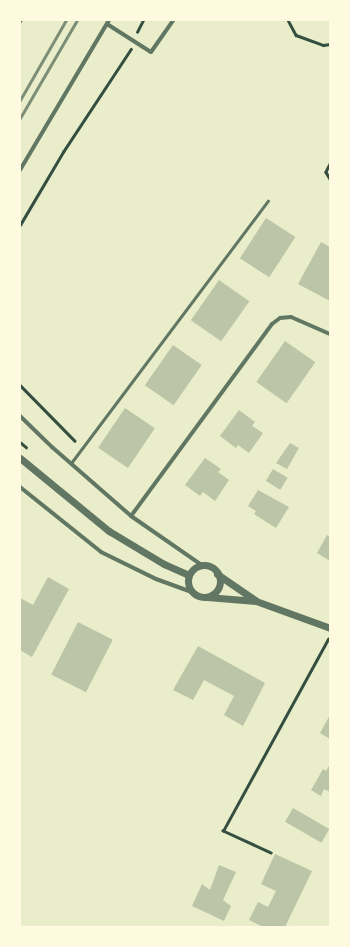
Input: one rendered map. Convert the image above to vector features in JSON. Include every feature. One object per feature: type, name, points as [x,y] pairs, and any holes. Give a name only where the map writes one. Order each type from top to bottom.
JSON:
[{"type":"street","points":[[20,170],[108,22],[151,52],[173,20]]},
{"type":"street","points":[[132,516],[272,324],[280,318],[291,317],[330,334]]},
{"type":"street","points":[[20,416],[132,516],[203,566],[211,568],[217,574],[256,601]]},
{"type":"street","points":[[20,458],[110,531],[164,564],[189,575]]},
{"type":"street","points":[[20,487],[101,552],[156,579],[207,596],[256,601],[330,628]]},
{"type":"street","points":[[192,592],[188,584],[189,575],[194,568],[203,566]]},
{"type":"street","points":[[207,596],[218,588],[217,574]]},
{"type":"lane","points":[[71,463],[268,201]]},
{"type":"path","points":[[20,225],[63,152],[130,50],[133,40],[143,20]]},
{"type":"path","points":[[288,20],[296,35],[323,45],[330,44]]},
{"type":"path","points":[[330,164],[326,172],[330,178]]},
{"type":"path","points":[[20,385],[82,449]]},
{"type":"path","points":[[271,853],[223,831],[330,635]]},
{"type":"building","points":[[266,218],[295,237],[269,277],[240,258]]},
{"type":"building","points":[[321,242],[330,247],[330,301],[298,284]]},
{"type":"building","points":[[219,280],[249,301],[221,341],[191,320]]},
{"type":"building","points":[[285,341],[315,362],[287,403],[256,382]]},
{"type":"building","points":[[173,345],[202,365],[174,405],[145,385]]},
{"type":"building","points":[[125,408],[155,428],[128,468],[98,448]]},
{"type":"building","points":[[239,410],[255,422],[252,426],[263,433],[249,453],[238,445],[236,448],[220,436]]},
{"type":"building","points":[[290,443],[299,448],[287,469],[276,463]]},
{"type":"building","points":[[205,458],[221,469],[218,472],[229,480],[215,501],[203,492],[200,496],[185,485]]},
{"type":"building","points":[[273,469],[288,478],[280,490],[266,481]]},
{"type":"building","points":[[258,490],[289,507],[276,528],[254,514],[256,511],[248,506]]},
{"type":"building","points":[[327,535],[330,537],[330,561],[317,553]]},
{"type":"building","points":[[48,577],[69,589],[32,657],[20,650],[20,598],[33,605]]},
{"type":"building","points":[[78,622],[113,640],[86,692],[51,675]]},
{"type":"building","points":[[198,646],[265,683],[243,726],[224,715],[234,696],[204,680],[193,700],[173,690]]},
{"type":"building","points":[[330,715],[330,739],[320,733]]},
{"type":"building","points":[[330,764],[330,792],[324,789],[321,796],[311,790],[323,769],[326,771]]},
{"type":"building","points":[[293,808],[329,829],[321,843],[285,822]]},
{"type":"building","points":[[275,854],[312,871],[285,927],[263,927],[249,920],[258,902],[268,907],[276,891],[261,884]]},
{"type":"building","points":[[219,865],[236,872],[223,900],[231,906],[224,921],[192,906],[202,884],[210,890]]},
{"type":"railway","points":[[20,100],[66,20]]},
{"type":"railway","points":[[20,118],[77,20]]}]
